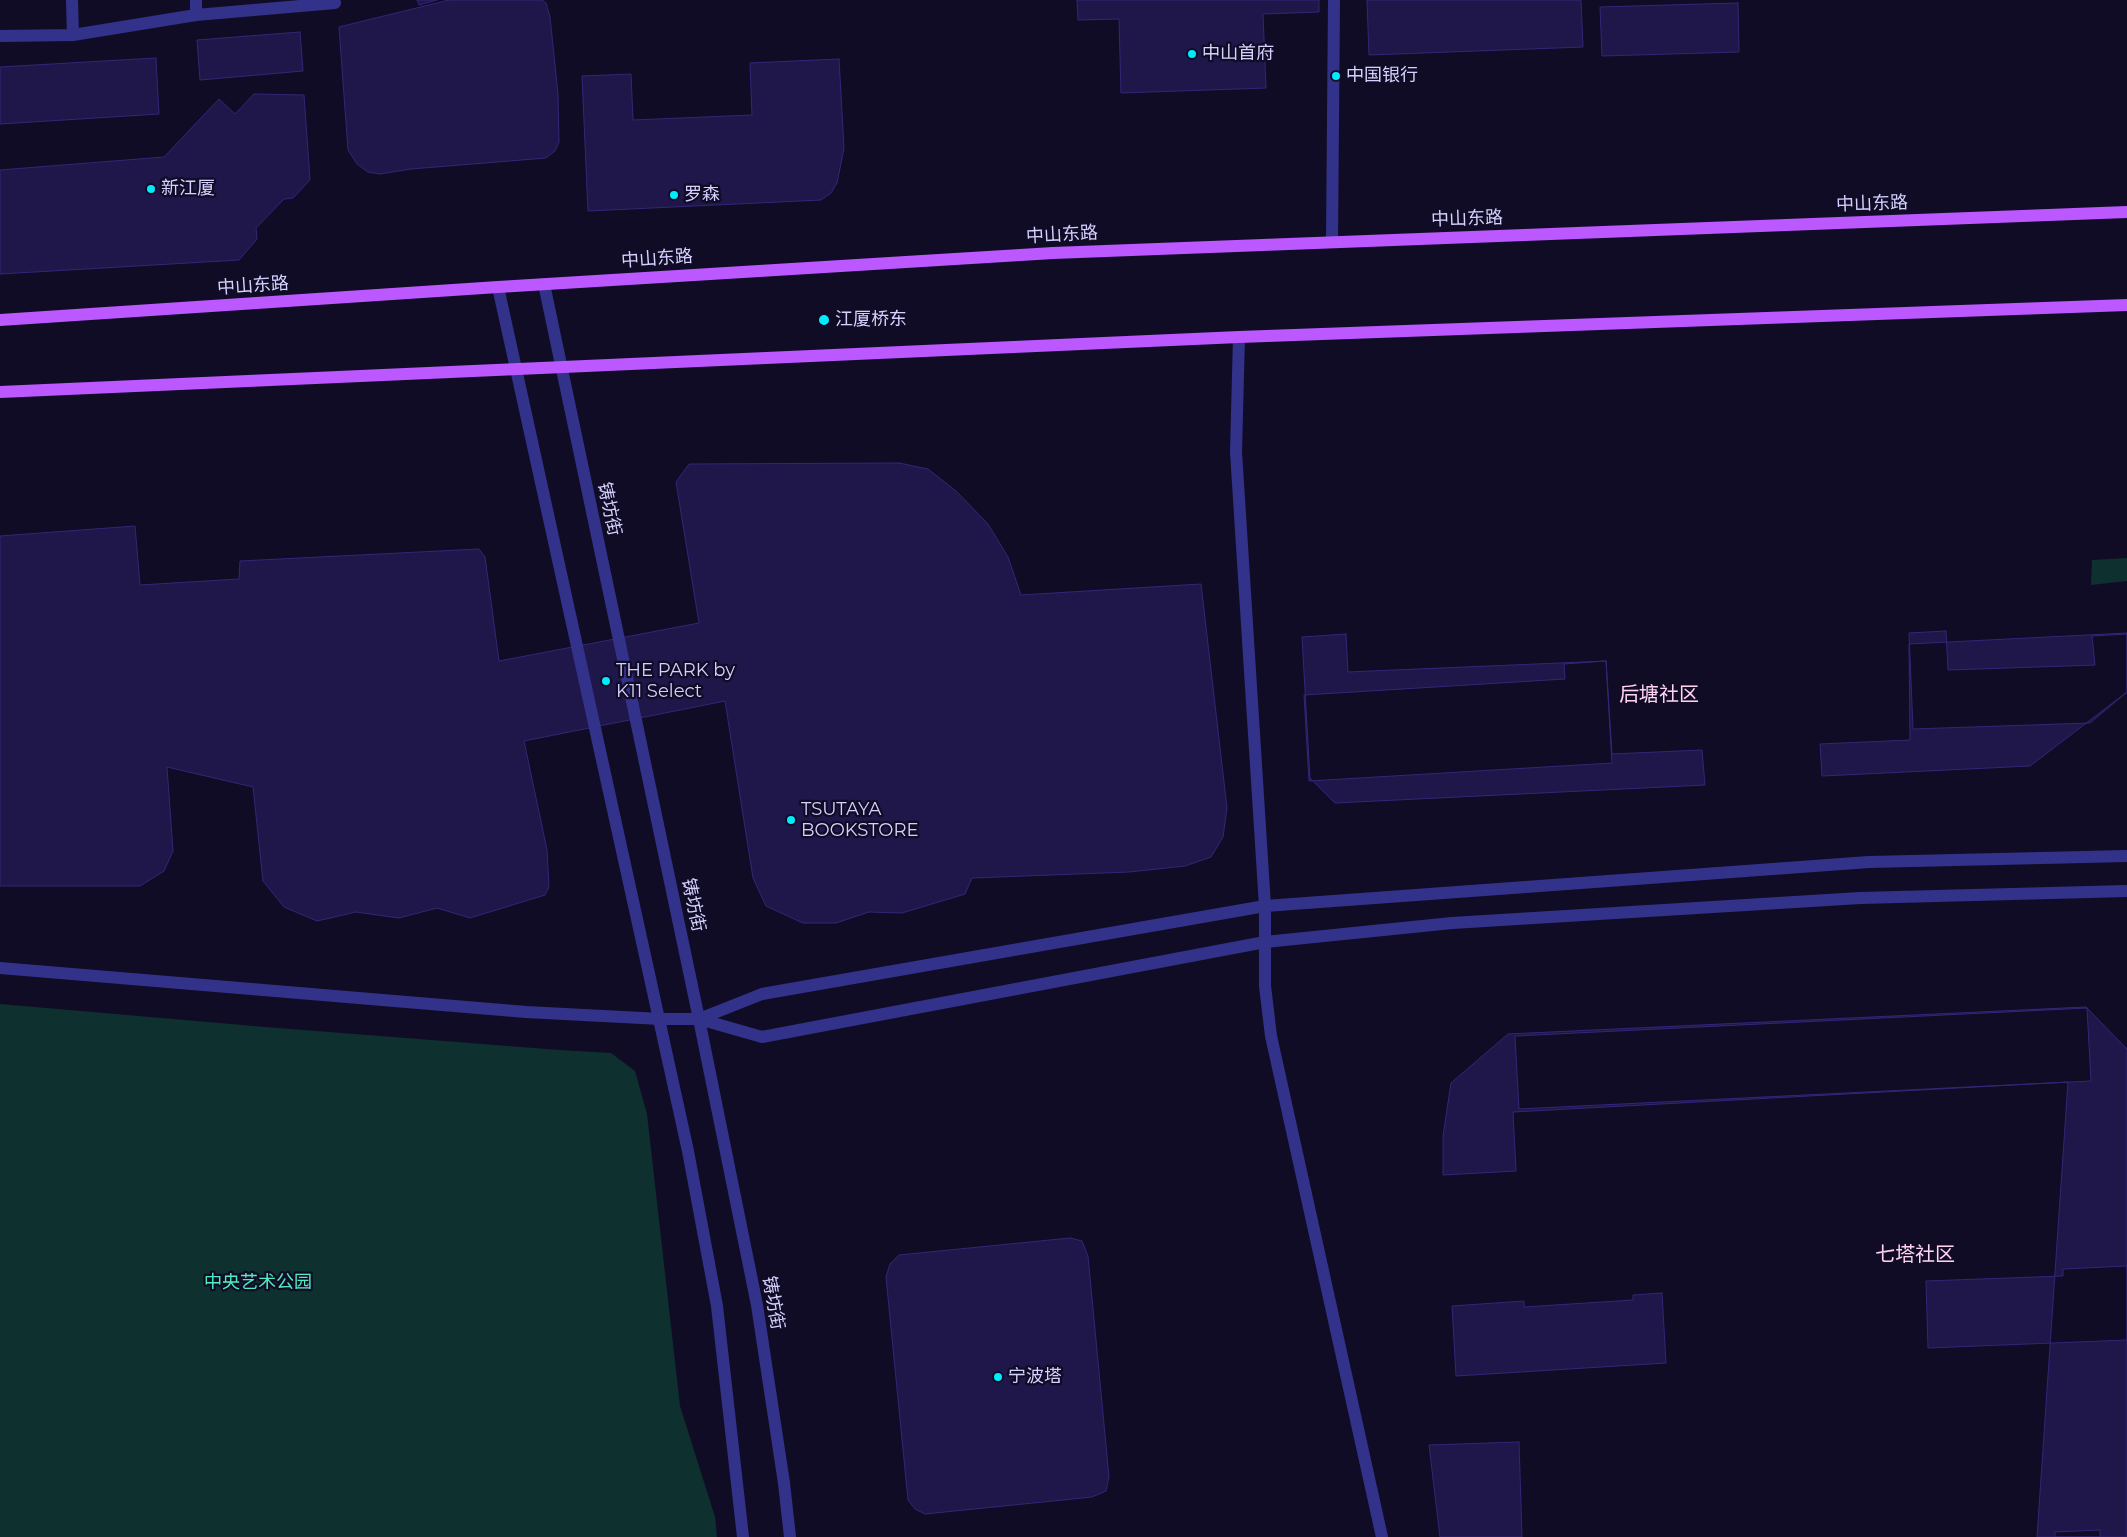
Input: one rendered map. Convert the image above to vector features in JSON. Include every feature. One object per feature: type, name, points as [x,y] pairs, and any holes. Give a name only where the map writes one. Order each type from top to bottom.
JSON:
[{"type":"main road","name":"中山东路","points":[[0,320],[1053,253],[2127,212]]},
{"type":"main road","points":[[0,392],[1239,337],[2127,305]]},
{"type":"street","points":[[72,0],[73,35]]},
{"type":"street","points":[[196,0],[196,15]]},
{"type":"street","points":[[1332,242],[1334,0]]},
{"type":"street","points":[[0,36],[73,35],[196,15],[335,3]]},
{"type":"street","name":"铸坊街","points":[[544,284],[699,1019],[757,1305],[784,1483],[790,1537]]},
{"type":"street","points":[[498,287],[518,370],[688,1151],[717,1306],[743,1537]]},
{"type":"street","points":[[1239,337],[1236,452],[1265,906],[1265,986],[1271,1036],[1382,1537]]},
{"type":"street","points":[[699,1019],[762,994],[1265,906],[1870,862],[2127,856]]},
{"type":"street","points":[[0,968],[516,1012],[699,1019],[762,1037],[1265,942],[1452,922],[1860,898],[2127,890]]},
{"type":"green space","points":[[2127,558],[2127,581],[2091,585],[2092,560]]},
{"type":"green space","name":"中央艺术公园","points":[[0,1004],[265,1027],[611,1053],[635,1071],[647,1114],[680,1406],[715,1517],[717,1537],[0,1537]]},
{"type":"building","points":[[417,0],[437,0],[419,5]]},
{"type":"building","points":[[449,0],[542,0],[546,3],[550,17],[558,94],[559,142],[555,151],[546,158],[411,169],[380,174],[368,172],[357,164],[348,150],[339,27]]},
{"type":"building","name":"中山首府","points":[[1077,0],[1319,0],[1319,12],[1263,14],[1266,88],[1121,93],[1119,19],[1078,20]]},
{"type":"building","points":[[1367,0],[1581,0],[1583,47],[1369,55]]},
{"type":"building","points":[[1738,3],[1739,52],[1602,56],[1600,7]]},
{"type":"building","points":[[300,32],[303,71],[200,80],[197,40]]},
{"type":"building","points":[[156,58],[159,114],[0,124],[0,67]]},
{"type":"building","points":[[839,59],[844,148],[837,183],[831,193],[821,200],[588,211],[582,76],[631,74],[633,120],[752,115],[750,63]]},
{"type":"building","name":"新江厦","points":[[254,94],[304,95],[310,180],[293,198],[284,199],[256,228],[257,239],[239,260],[0,274],[0,170],[164,157],[219,99],[235,114]]},
{"type":"building","name":"THE PARK by K11 Select","points":[[899,463],[928,469],[956,491],[988,524],[1008,557],[1021,595],[1201,584],[1227,808],[1223,837],[1211,857],[1185,866],[1129,872],[972,878],[965,894],[902,913],[869,912],[836,923],[803,923],[766,906],[753,878],[725,701],[524,741],[547,850],[549,887],[545,895],[470,918],[437,908],[399,918],[356,912],[317,921],[284,907],[263,881],[253,787],[167,767],[173,851],[164,871],[140,886],[0,886],[0,536],[135,526],[140,585],[239,579],[240,561],[479,549],[485,557],[499,661],[699,623],[676,482],[689,464]]},
{"type":"building","points":[[1946,631],[1948,670],[2095,665],[2092,636],[2127,634],[2127,692],[2090,723],[1913,729],[1909,633]]},
{"type":"building","points":[[2127,633],[2127,692],[2030,766],[1822,776],[1820,744],[1910,740],[1909,644]]},
{"type":"building","points":[[1346,634],[1348,672],[1606,661],[1612,754],[1702,750],[1705,785],[1335,803],[1310,778],[1302,637]]},
{"type":"building","points":[[1606,661],[1612,763],[1309,781],[1304,695],[1565,679],[1564,664]]},
{"type":"building","points":[[2086,1007],[2127,1049],[2127,1537],[2037,1537],[2068,1082],[1513,1112],[1516,1171],[1443,1175],[1443,1136],[1451,1083],[1508,1034]]},
{"type":"building","points":[[2087,1008],[2091,1081],[1519,1109],[1515,1036]]},
{"type":"building","name":"宁波塔","points":[[1070,1238],[1082,1241],[1088,1256],[1109,1477],[1106,1491],[1092,1497],[925,1514],[915,1509],[908,1500],[886,1277],[890,1264],[899,1255]]},
{"type":"building","points":[[2127,1266],[2127,1340],[1928,1348],[1926,1281],[2063,1276],[2063,1269]]},
{"type":"building","points":[[1662,1293],[1666,1363],[1456,1376],[1452,1306],[1524,1301],[1524,1307],[1633,1300],[1633,1295]]},
{"type":"building","points":[[1519,1442],[1522,1537],[1440,1537],[1429,1445]]},
{"type":"building","points":[[2100,1530],[2100,1537],[2055,1537],[2055,1532]]},
{"type":"place","name":"中山首府","points":[[1192,54]]},
{"type":"place","name":"中国银行","points":[[1336,76]]},
{"type":"place","name":"新江厦","points":[[151,189]]},
{"type":"place","name":"罗森","points":[[674,195]]},
{"type":"place","name":"江厦桥东","points":[[824,320]]},
{"type":"place","name":"THE PARK by K11 Select","points":[[606,681]]},
{"type":"place","name":"TSUTAYA BOOKSTORE","points":[[791,820]]},
{"type":"place","name":"宁波塔","points":[[998,1377]]},
{"type":"district","name":"后塘社区","points":[[1659,695]]},
{"type":"district","name":"七塔社区","points":[[1915,1255]]}]
